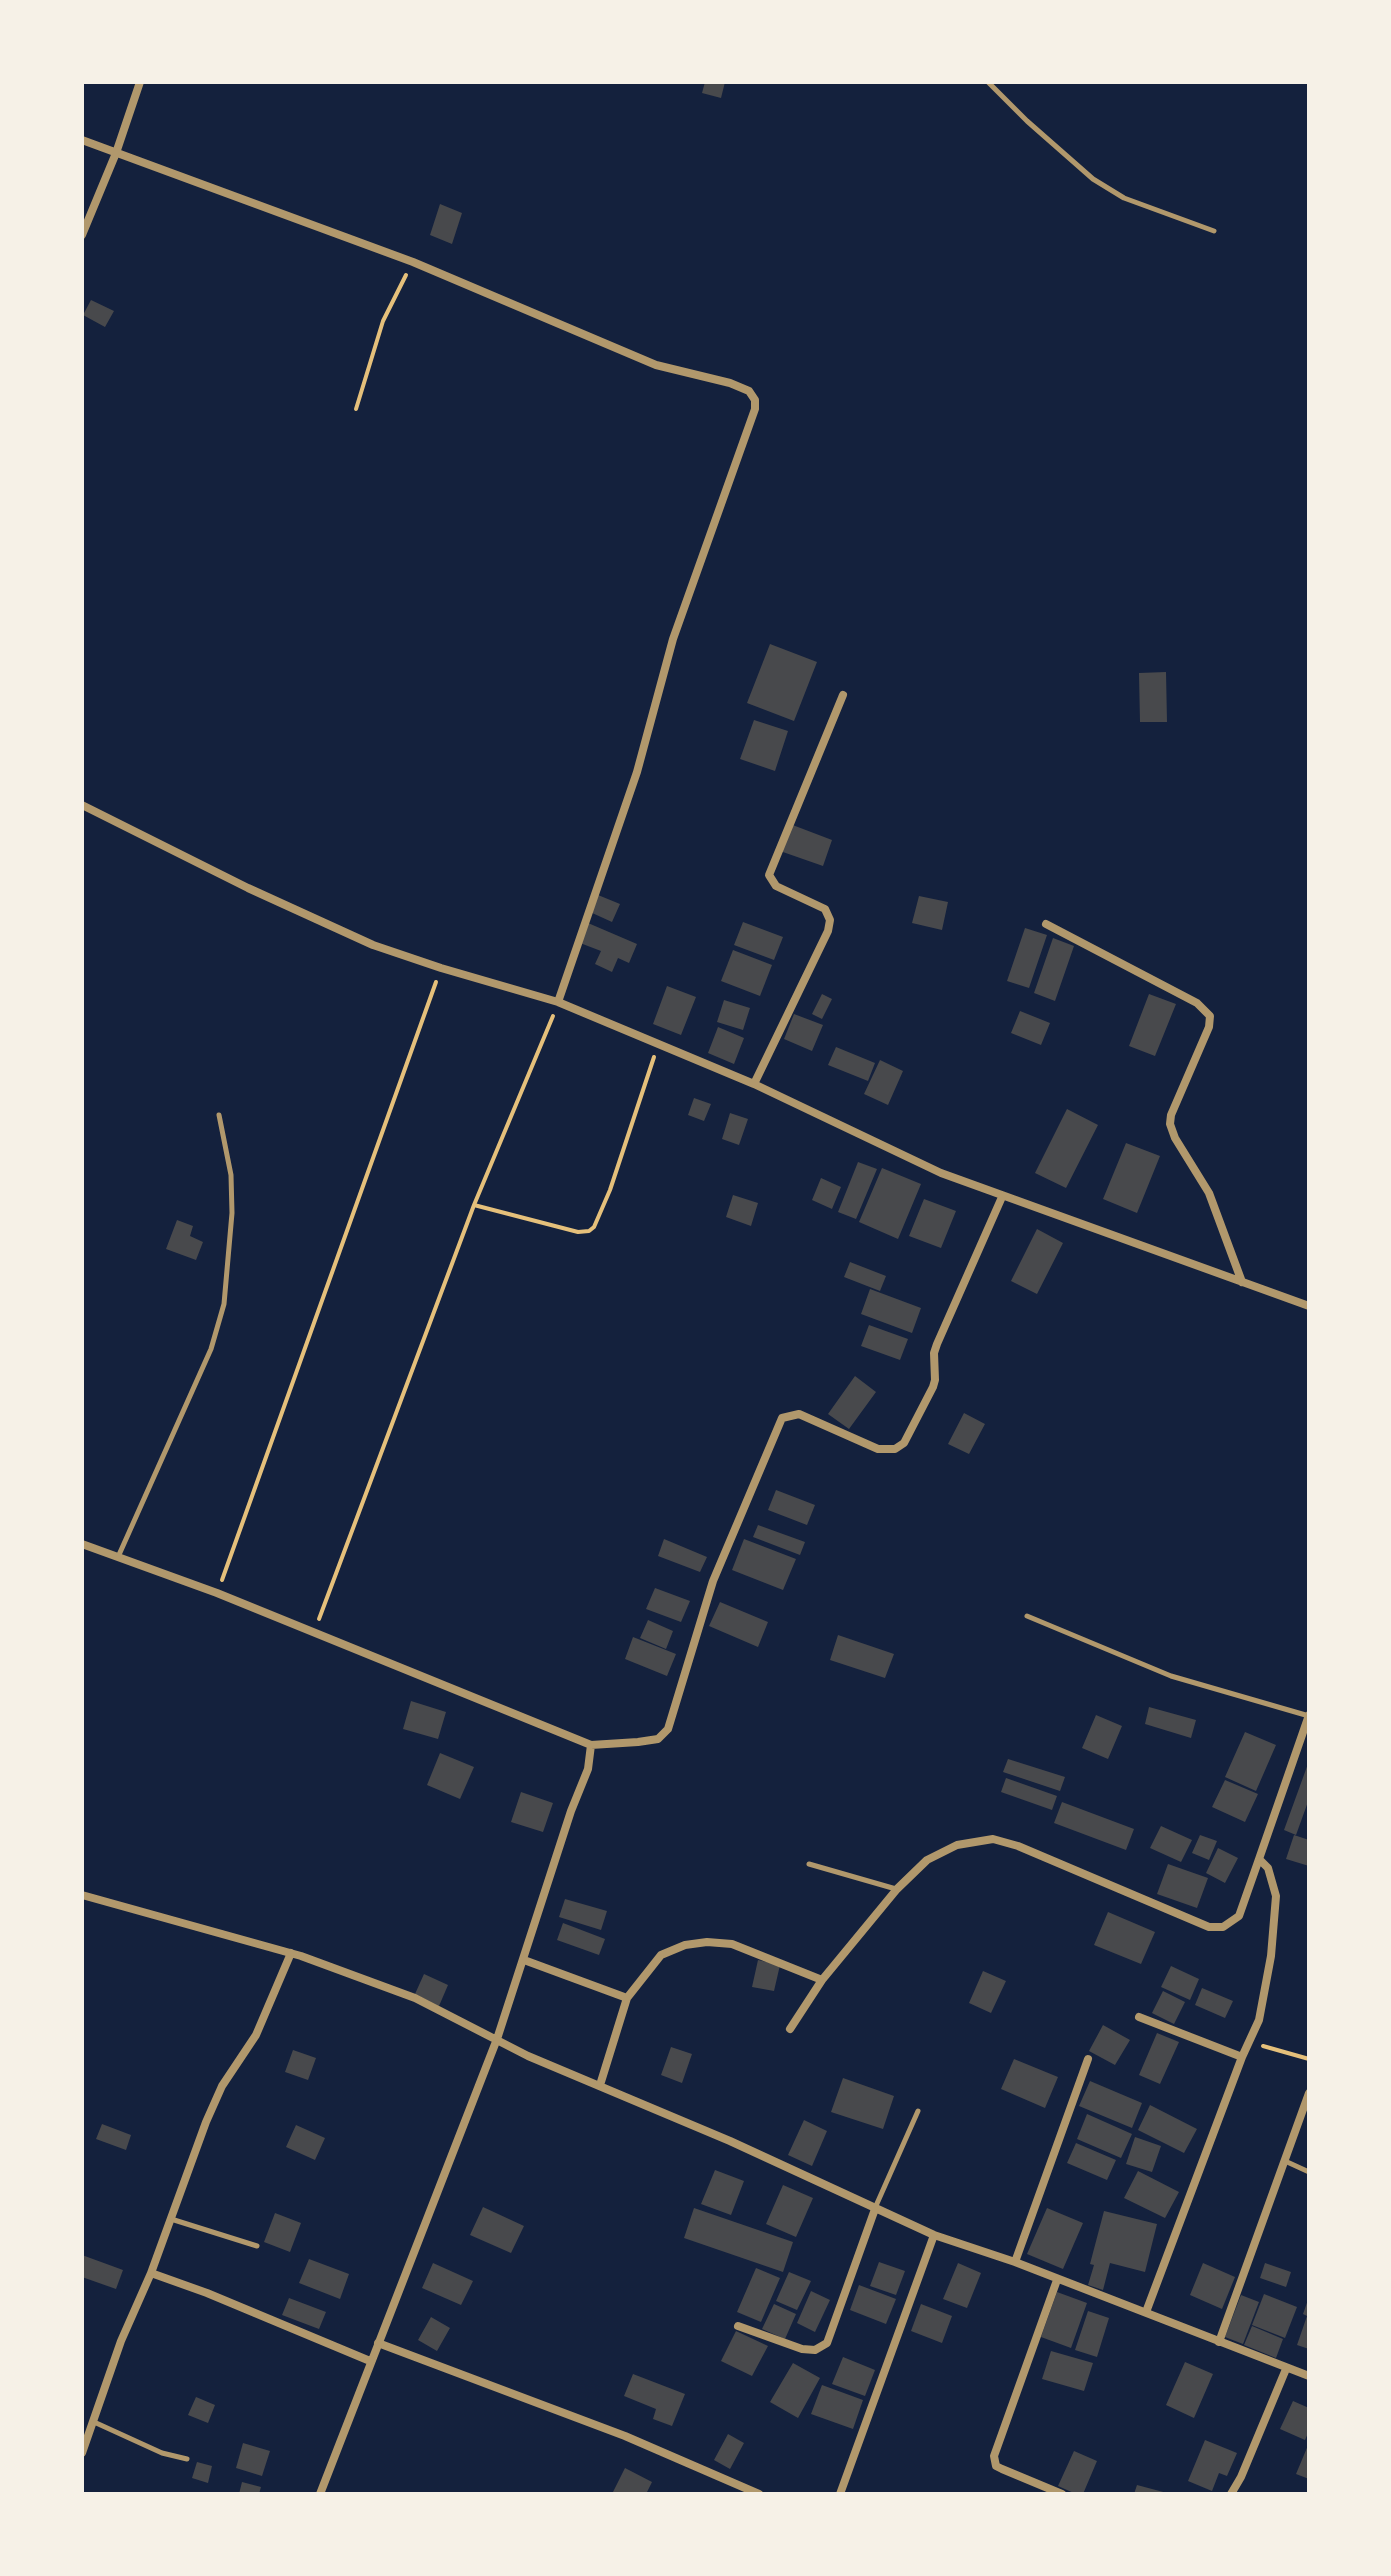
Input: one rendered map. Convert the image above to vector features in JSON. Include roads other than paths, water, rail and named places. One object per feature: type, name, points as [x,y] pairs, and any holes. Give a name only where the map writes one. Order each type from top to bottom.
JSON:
[{"type":"street","points":[[82,235],[116,153],[140,82]]},
{"type":"street","points":[[82,140],[413,262],[656,365],[730,383],[749,391],[755,400],[755,409],[673,639],[637,772],[558,1002]]},
{"type":"street","points":[[754,1084],[828,931],[830,920],[825,909],[776,886],[769,875],[843,695]]},
{"type":"street","points":[[82,805],[248,888],[373,945],[558,1002],[754,1084],[941,1173],[1309,1306]]},
{"type":"street","points":[[1046,924],[1197,1003],[1210,1016],[1209,1027],[1171,1115],[1170,1124],[1175,1138],[1209,1193],[1242,1282]]},
{"type":"street","points":[[82,1544],[314,1631],[591,1745],[658,1739],[668,1729],[713,1581],[782,1418],[799,1414],[878,1449],[895,1449],[904,1443],[933,1387],[937,1344],[1002,1197]]},
{"type":"street","points":[[790,2029],[822,1980],[897,1889],[927,1860],[957,1845],[993,1839],[1018,1846],[1209,1927],[1223,1927],[1239,1916],[1309,1715]]},
{"type":"street","points":[[320,2494],[497,2039],[571,1811],[588,1769],[591,1745]]},
{"type":"street","points":[[1146,2312],[1242,2057],[1259,2020],[1268,1978],[1276,1896],[1268,1868],[1259,1859]]},
{"type":"street","points":[[82,1895],[291,1953],[415,1998],[528,2056],[821,2182],[934,2235],[1015,2262],[1309,2376]]},
{"type":"street","points":[[600,2085],[627,1998],[661,1955],[685,1945],[707,1942],[732,1944],[822,1980]]},
{"type":"street","points":[[82,2453],[121,2341],[151,2273],[222,2086],[256,2035],[291,1953]]},
{"type":"street","points":[[524,1960],[627,1998]]},
{"type":"street","points":[[1139,2017],[1242,2057]]},
{"type":"street","points":[[1015,2262],[1088,2059]]},
{"type":"street","points":[[1219,2342],[1309,2093]]},
{"type":"street","points":[[738,2326],[802,2349],[815,2350],[827,2343],[875,2209]]},
{"type":"street","points":[[840,2494],[934,2235]]},
{"type":"street","points":[[151,2273],[370,2361]]},
{"type":"street","points":[[1057,2280],[994,2456],[996,2466],[1062,2494]]},
{"type":"street","points":[[378,2343],[625,2436],[759,2494]]},
{"type":"street","points":[[1231,2494],[1286,2369]]},
{"type":"lane","points":[[988,82],[1093,179],[1124,198],[1214,231]]},
{"type":"lane","points":[[117,1558],[211,1349],[224,1304],[232,1200],[231,1175],[219,1115]]},
{"type":"lane","points":[[1027,1616],[1171,1676],[1309,1715]]},
{"type":"lane","points":[[809,1864],[897,1889]]},
{"type":"lane","points":[[875,2209],[918,2111]]},
{"type":"lane","points":[[1284,2160],[1309,2172]]},
{"type":"lane","points":[[170,2218],[257,2246]]},
{"type":"lane","points":[[94,2422],[162,2453],[187,2459]]}]
